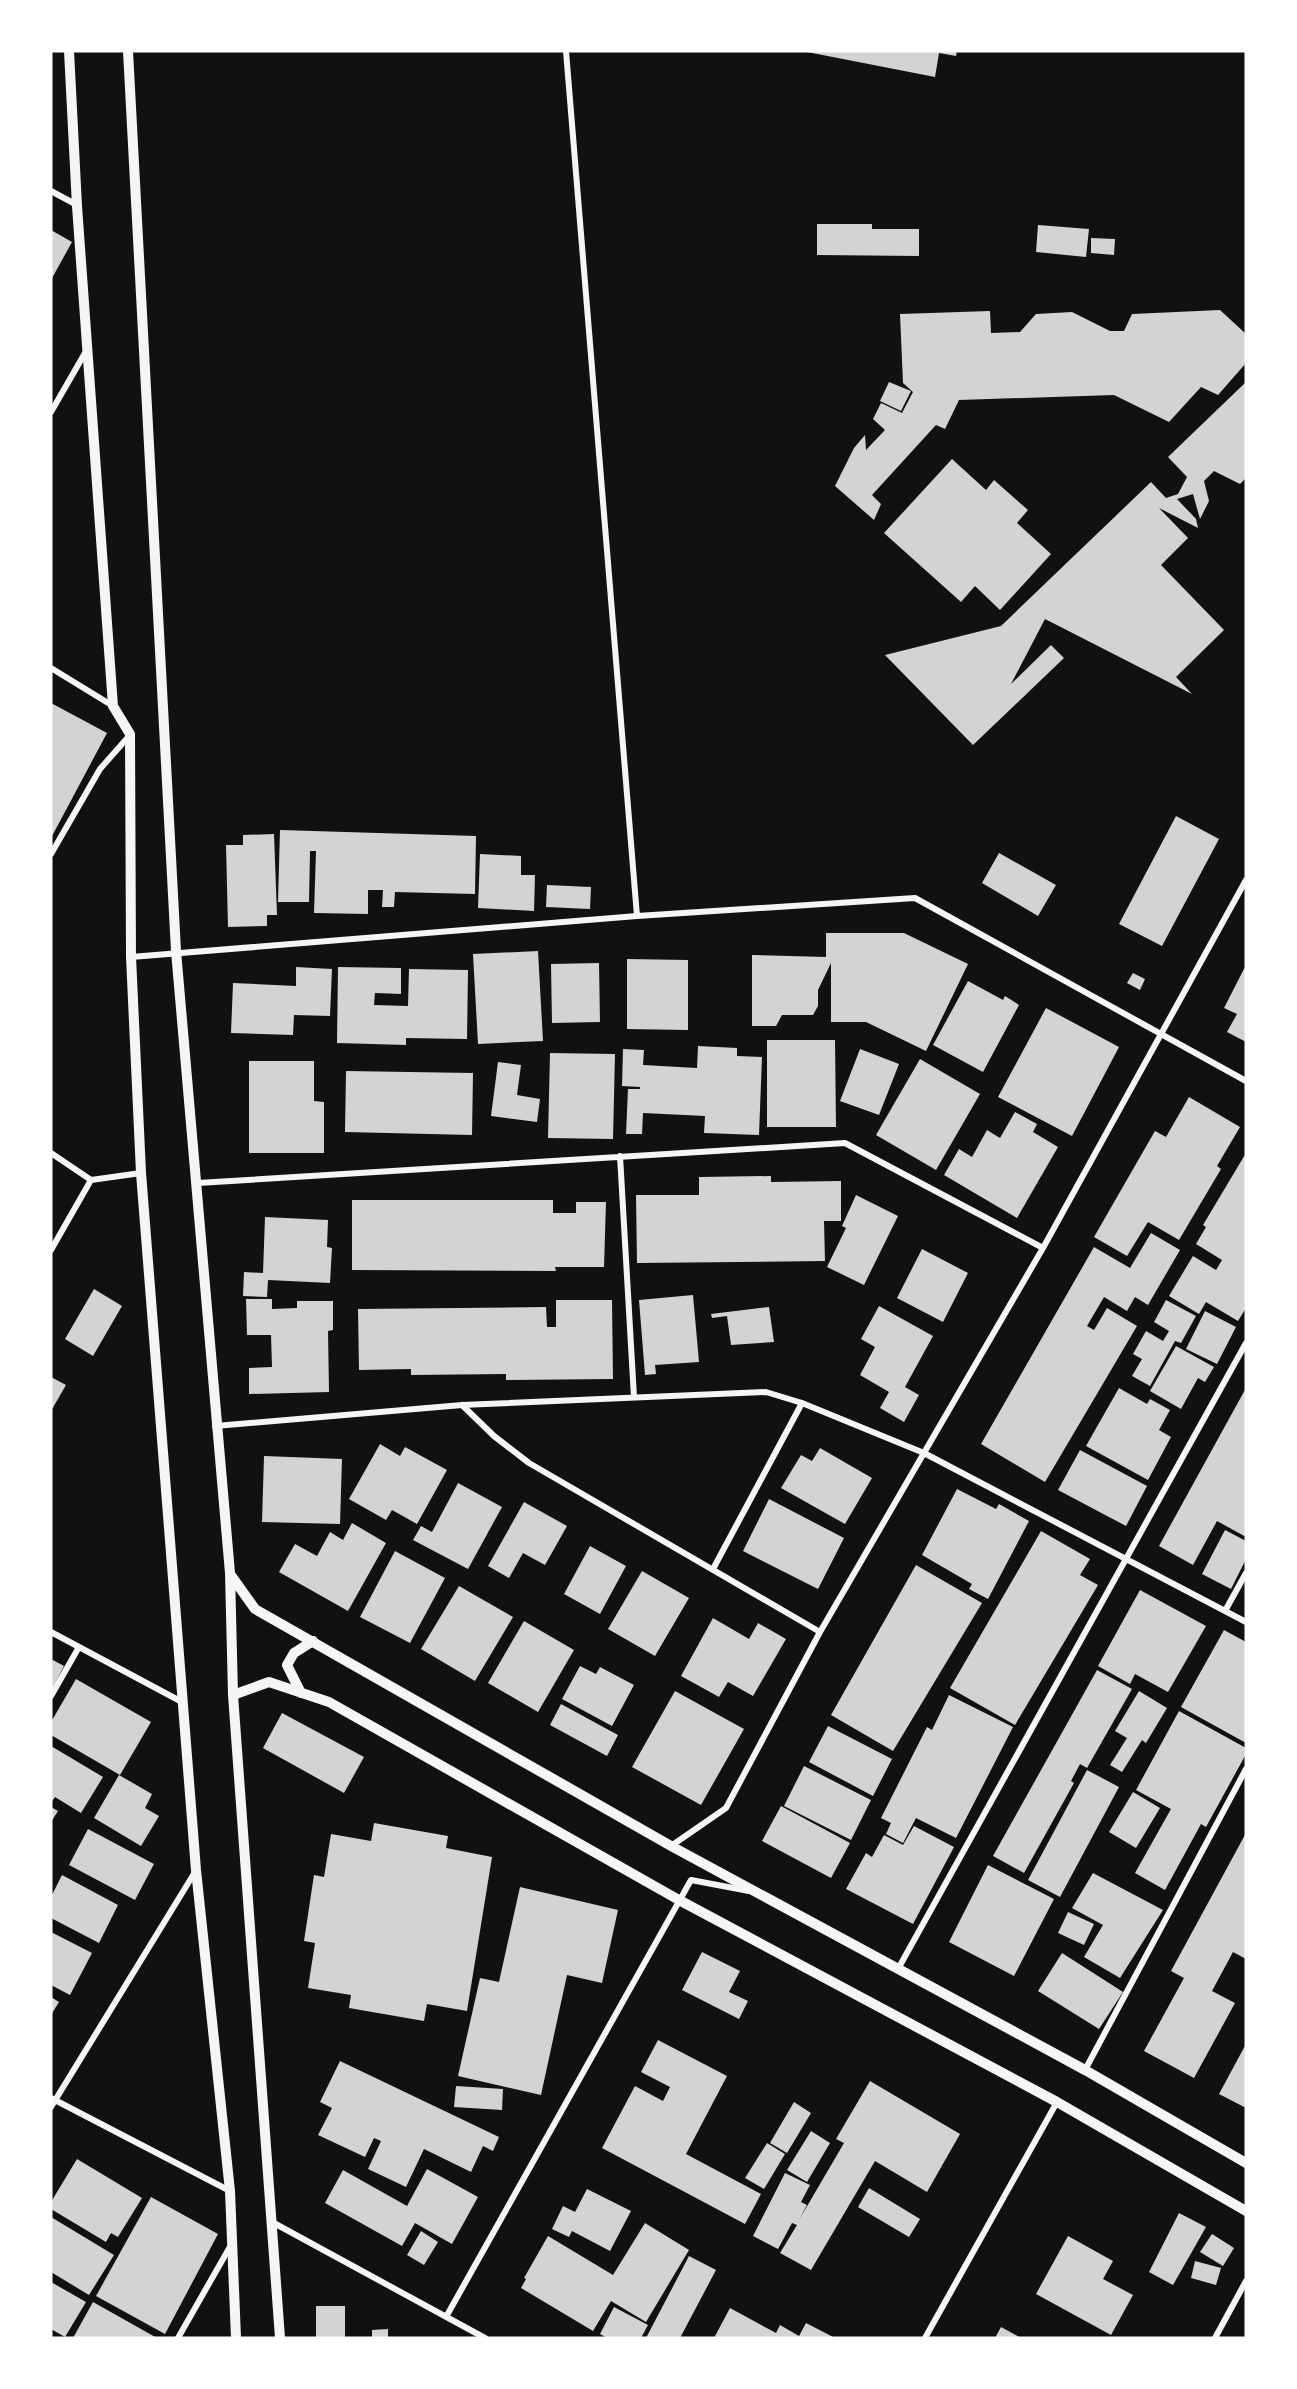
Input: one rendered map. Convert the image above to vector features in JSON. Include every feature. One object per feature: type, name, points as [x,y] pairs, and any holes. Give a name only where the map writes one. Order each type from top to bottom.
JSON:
[{"type":"street","points":[[69,51],[77,206],[113,706],[130,734],[131,957],[141,1173],[196,1870],[230,2192],[236,2338]]},
{"type":"street","points":[[128,51],[176,951],[198,1183],[215,1426],[230,1573],[233,1695],[280,2338]]},
{"type":"street","points":[[566,51],[637,916]]},
{"type":"street","points":[[51,191],[77,206]]},
{"type":"street","points":[[51,412],[87,350]]},
{"type":"street","points":[[51,668],[113,706]]},
{"type":"street","points":[[51,854],[100,769],[130,734]]},
{"type":"street","points":[[670,1846],[726,1808],[820,1632],[1043,1248],[1246,880]]},
{"type":"street","points":[[131,957],[176,951],[637,916],[915,898],[1246,1080]]},
{"type":"street","points":[[198,1183],[845,1143],[1043,1248]]},
{"type":"street","points":[[51,1153],[91,1180],[141,1173]]},
{"type":"street","points":[[620,1156],[634,1397]]},
{"type":"street","points":[[51,1250],[91,1180]]},
{"type":"street","points":[[898,1969],[1246,1343]]},
{"type":"street","points":[[215,1426],[462,1405],[766,1392],[802,1403],[924,1453],[1246,1622]]},
{"type":"street","points":[[712,1569],[802,1403]]},
{"type":"street","points":[[462,1405],[494,1436],[529,1462],[820,1632]]},
{"type":"street","points":[[230,1573],[255,1609],[670,1846],[1085,2070],[1246,2163]]},
{"type":"street","points":[[1225,1611],[1246,1573]]},
{"type":"street","points":[[51,1632],[182,1702]]},
{"type":"street","points":[[301,1693],[287,1665],[294,1653],[313,1641]]},
{"type":"street","points":[[51,1696],[79,1647]]},
{"type":"street","points":[[233,1695],[269,1682],[329,1702],[679,1900],[1057,2102],[1231,2204],[1246,2209]]},
{"type":"street","points":[[1085,2070],[1246,1769]]},
{"type":"street","points":[[51,2107],[53,2099],[196,1870]]},
{"type":"street","points":[[446,2317],[691,1880],[759,1893]]},
{"type":"street","points":[[53,2099],[230,2192]]},
{"type":"street","points":[[925,2338],[1057,2102]]},
{"type":"street","points":[[272,2222],[485,2338]]},
{"type":"street","points":[[178,2338],[233,2242]]},
{"type":"street","points":[[1215,2338],[1246,2281]]},
{"type":"building","points":[[802,51],[957,51],[956,56],[939,53],[935,77]]},
{"type":"building","points":[[817,224],[872,224],[872,229],[919,229],[919,256],[817,255]]},
{"type":"building","points":[[1038,225],[1089,229],[1086,257],[1036,252]]},
{"type":"building","points":[[51,230],[72,242],[51,280]]},
{"type":"building","points":[[1091,238],[1115,239],[1114,255],[1091,253]]},
{"type":"building","points":[[1220,310],[1246,334],[1246,363],[1218,395],[1201,387],[1169,422],[1114,395],[959,400],[945,429],[936,425],[872,495],[881,504],[874,520],[835,486],[854,448],[865,435],[866,450],[885,430],[873,419],[881,403],[902,413],[913,392],[903,383],[900,314],[990,311],[991,333],[1020,332],[1036,314],[1072,312],[1110,331],[1124,331],[1132,314]]},
{"type":"building","points":[[889,382],[911,391],[901,411],[880,401]]},
{"type":"building","points":[[1246,382],[1246,478],[1240,484],[1214,471],[1204,481],[1209,501],[1200,519],[1193,494],[1177,499],[1196,519],[1198,528],[1159,508],[1188,538],[1161,565],[1224,630],[1176,677],[1192,694],[1045,619],[1011,684],[1051,645],[1064,658],[973,745],[885,655],[1001,626],[1151,482],[1166,498],[1178,494],[1187,477],[1168,457]]},
{"type":"building","points":[[952,459],[986,490],[994,480],[1028,510],[1017,523],[1051,554],[1000,610],[975,586],[961,602],[884,533]]},
{"type":"building","points":[[51,703],[107,733],[51,838]]},
{"type":"building","points":[[1176,816],[1219,839],[1162,946],[1119,924]]},
{"type":"building","points":[[280,830],[476,836],[475,894],[395,892],[394,907],[382,907],[383,890],[368,890],[368,914],[314,913],[316,851],[310,851],[309,902],[278,902]]},
{"type":"building","points":[[274,834],[277,915],[267,915],[267,926],[228,927],[226,845],[243,845],[243,835]]},
{"type":"building","points":[[999,853],[1056,885],[1038,916],[982,883]]},
{"type":"building","points":[[480,854],[521,856],[521,875],[535,875],[534,911],[478,908]]},
{"type":"building","points":[[547,885],[591,887],[590,909],[546,907]]},
{"type":"building","points":[[826,933],[904,933],[968,964],[926,1051],[866,1022],[831,1022],[831,963],[818,990],[818,1006],[813,1015],[782,1015],[776,1026],[752,1026],[752,955],[826,957]]},
{"type":"building","points":[[538,951],[543,1041],[478,1044],[473,954]]},
{"type":"building","points":[[627,959],[688,960],[688,1030],[627,1029]]},
{"type":"building","points":[[599,963],[600,1022],[552,1023],[551,964]]},
{"type":"building","points":[[1246,965],[1246,1042],[1227,1032],[1237,1014],[1224,1008]]},
{"type":"building","points":[[296,967],[332,969],[330,1016],[294,1015],[293,1035],[231,1033],[233,983],[296,986]]},
{"type":"building","points":[[338,967],[401,968],[401,994],[375,993],[374,1005],[408,1006],[409,969],[468,970],[467,1039],[406,1038],[406,1045],[337,1043]]},
{"type":"building","points":[[1133,973],[1145,979],[1140,990],[1127,983]]},
{"type":"building","points":[[968,981],[1003,1000],[1005,996],[1019,1005],[983,1072],[933,1045]]},
{"type":"building","points":[[1046,1008],[1119,1047],[1072,1136],[998,1097]]},
{"type":"building","points":[[767,1040],[835,1040],[836,1127],[767,1127]]},
{"type":"building","points":[[698,1046],[737,1048],[737,1056],[762,1057],[759,1135],[704,1133],[705,1116],[643,1113],[642,1134],[626,1134],[628,1089],[640,1089],[640,1087],[622,1086],[623,1049],[644,1050],[643,1065],[697,1068]]},
{"type":"building","points":[[860,1049],[899,1064],[879,1115],[840,1101]]},
{"type":"building","points":[[550,1053],[615,1054],[613,1139],[548,1138]]},
{"type":"building","points":[[920,1059],[980,1094],[936,1170],[876,1135]]},
{"type":"building","points":[[249,1061],[314,1061],[314,1101],[324,1102],[324,1153],[249,1153]]},
{"type":"building","points":[[498,1062],[521,1065],[517,1095],[540,1099],[537,1122],[491,1116]]},
{"type":"building","points":[[346,1071],[473,1073],[472,1135],[345,1132]]},
{"type":"building","points":[[1189,1097],[1240,1127],[1217,1166],[1221,1169],[1179,1240],[1148,1222],[1127,1256],[1094,1237],[1155,1131],[1166,1137]]},
{"type":"building","points":[[1015,1112],[1037,1124],[1033,1132],[1058,1147],[1017,1218],[944,1175],[959,1149],[972,1157],[987,1130],[1000,1138]]},
{"type":"building","points":[[1246,1153],[1246,1308],[1238,1321],[1206,1302],[1199,1314],[1169,1296],[1193,1256],[1216,1270],[1222,1260],[1196,1244],[1206,1227],[1203,1225]]},
{"type":"building","points":[[771,1176],[771,1182],[841,1181],[841,1221],[824,1221],[825,1261],[637,1263],[636,1195],[699,1195],[699,1177]]},
{"type":"building","points":[[856,1195],[898,1216],[864,1285],[827,1267],[846,1228],[842,1226]]},
{"type":"building","points":[[352,1200],[553,1200],[553,1213],[576,1213],[576,1202],[606,1202],[604,1267],[555,1267],[556,1271],[352,1270]]},
{"type":"building","points":[[265,1217],[328,1220],[327,1247],[332,1248],[330,1283],[268,1280],[267,1297],[243,1296],[244,1272],[263,1273]]},
{"type":"building","points":[[1151,1233],[1180,1250],[1148,1305],[1135,1297],[1127,1311],[1104,1297],[1087,1326],[1094,1330],[1107,1308],[1137,1326],[1045,1482],[981,1444],[1094,1247],[1130,1268]]},
{"type":"building","points":[[922,1249],[968,1273],[943,1322],[897,1298]]},
{"type":"building","points":[[94,1289],[122,1306],[93,1356],[65,1339]]},
{"type":"building","points":[[693,1295],[699,1362],[655,1365],[656,1374],[645,1375],[639,1300]]},
{"type":"building","points":[[246,1299],[272,1299],[272,1309],[297,1308],[297,1301],[333,1301],[333,1330],[328,1331],[329,1392],[249,1394],[249,1368],[272,1367],[271,1335],[247,1335]]},
{"type":"building","points":[[556,1300],[612,1300],[613,1379],[506,1380],[506,1374],[411,1375],[411,1369],[359,1370],[358,1309],[546,1307],[547,1327],[556,1327]]},
{"type":"building","points":[[1166,1300],[1196,1316],[1181,1343],[1175,1341],[1150,1386],[1132,1376],[1142,1359],[1133,1354],[1146,1331],[1163,1341],[1169,1331],[1154,1322]]},
{"type":"building","points":[[879,1306],[933,1336],[905,1387],[919,1395],[904,1422],[880,1408],[889,1392],[860,1375],[875,1347],[861,1339]]},
{"type":"building","points":[[769,1307],[774,1342],[731,1345],[727,1316],[712,1318],[711,1314]]},
{"type":"building","points":[[1205,1311],[1236,1327],[1217,1364],[1186,1349]]},
{"type":"building","points":[[1176,1346],[1214,1367],[1205,1382],[1198,1378],[1181,1409],[1150,1391]]},
{"type":"building","points":[[51,1377],[66,1385],[51,1411]]},
{"type":"building","points":[[1119,1388],[1147,1404],[1150,1399],[1170,1410],[1159,1430],[1171,1437],[1148,1480],[1086,1446]]},
{"type":"building","points":[[1246,1388],[1246,1537],[1217,1521],[1193,1565],[1159,1546]]},
{"type":"building","points":[[380,1444],[400,1456],[405,1447],[447,1470],[417,1524],[392,1510],[386,1520],[349,1499]]},
{"type":"building","points":[[820,1448],[872,1478],[845,1524],[781,1488],[801,1455],[812,1461]]},
{"type":"building","points":[[1080,1450],[1147,1486],[1126,1526],[1058,1490]]},
{"type":"building","points":[[264,1456],[342,1459],[340,1524],[262,1522]]},
{"type":"building","points":[[458,1483],[502,1507],[468,1569],[413,1540],[421,1526],[432,1532]]},
{"type":"building","points":[[957,1489],[996,1509],[999,1504],[1029,1521],[988,1599],[969,1589],[972,1584],[922,1555]]},
{"type":"building","points":[[769,1499],[844,1538],[818,1589],[743,1551]]},
{"type":"building","points":[[524,1502],[567,1526],[545,1565],[523,1553],[509,1578],[488,1566]]},
{"type":"building","points":[[352,1523],[386,1543],[348,1611],[279,1572],[295,1544],[317,1556],[330,1532],[343,1540]]},
{"type":"building","points":[[1225,1530],[1246,1541],[1246,1559],[1231,1589],[1202,1574]]},
{"type":"building","points":[[1041,1531],[1090,1559],[1080,1575],[1098,1585],[1015,1725],[950,1688]]},
{"type":"building","points":[[590,1546],[626,1566],[600,1614],[564,1594]]},
{"type":"building","points":[[395,1551],[445,1578],[410,1643],[360,1617]]},
{"type":"building","points":[[916,1565],[982,1603],[893,1751],[831,1715]]},
{"type":"building","points":[[642,1571],[689,1598],[655,1656],[608,1629]]},
{"type":"building","points":[[459,1586],[513,1617],[475,1681],[421,1649]]},
{"type":"building","points":[[1140,1590],[1206,1626],[1168,1692],[1135,1674],[1130,1684],[1098,1666]]},
{"type":"building","points":[[713,1618],[749,1639],[758,1623],[786,1639],[753,1696],[728,1682],[719,1697],[681,1676]]},
{"type":"building","points":[[524,1621],[574,1650],[538,1712],[488,1683]]},
{"type":"building","points":[[1224,1630],[1246,1642],[1246,1743],[1181,1707]]},
{"type":"building","points":[[51,1659],[64,1666],[51,1691]]},
{"type":"building","points":[[580,1666],[596,1674],[600,1667],[634,1685],[612,1726],[562,1699]]},
{"type":"building","points":[[1097,1670],[1132,1689],[1087,1768],[1080,1764],[1071,1781],[1074,1783],[1024,1873],[993,1856]]},
{"type":"building","points":[[76,1679],[151,1722],[120,1775],[51,1735],[51,1722]]},
{"type":"building","points":[[675,1691],[744,1729],[701,1805],[632,1767]]},
{"type":"building","points":[[1139,1691],[1167,1708],[1146,1743],[1142,1740],[1122,1772],[1110,1765],[1127,1738],[1115,1731]]},
{"type":"building","points":[[949,1695],[1013,1727],[956,1838],[916,1818],[903,1843],[886,1834],[891,1823],[881,1818],[927,1727],[932,1730]]},
{"type":"building","points":[[561,1704],[618,1735],[607,1756],[550,1725]]},
{"type":"building","points":[[1179,1711],[1246,1748],[1246,1754],[1206,1827],[1201,1824],[1165,1890],[1135,1873],[1171,1809],[1136,1790]]},
{"type":"building","points":[[282,1713],[364,1757],[344,1793],[263,1748]]},
{"type":"building","points":[[828,1726],[892,1759],[873,1796],[809,1762]]},
{"type":"building","points":[[51,1746],[103,1777],[81,1813],[55,1797],[51,1803]]},
{"type":"building","points":[[804,1766],[871,1800],[851,1840],[784,1806]]},
{"type":"building","points":[[1087,1770],[1119,1787],[1060,1897],[1028,1880]]},
{"type":"building","points":[[119,1775],[152,1794],[145,1808],[159,1816],[141,1846],[94,1818]]},
{"type":"building","points":[[1133,1792],[1160,1808],[1136,1848],[1109,1832]]},
{"type":"building","points":[[781,1806],[850,1843],[831,1878],[762,1841]]},
{"type":"building","points":[[51,1807],[58,1811],[51,1822]]},
{"type":"building","points":[[374,1823],[448,1836],[446,1848],[492,1857],[467,2011],[427,2004],[424,2021],[349,2008],[351,1995],[308,1988],[315,1943],[304,1941],[314,1875],[324,1877],[331,1834],[371,1841]]},
{"type":"building","points":[[914,1826],[954,1847],[913,1924],[846,1889],[866,1853],[872,1857],[884,1835],[903,1845]]},
{"type":"building","points":[[88,1829],[154,1864],[135,1900],[69,1865]]},
{"type":"building","points":[[1246,1833],[1246,1959],[1233,1952],[1212,1991],[1235,2003],[1194,2078],[1144,2051],[1184,1978],[1171,1971]]},
{"type":"building","points":[[988,1865],[1054,1899],[1014,1976],[949,1942]]},
{"type":"building","points":[[1093,1873],[1163,1910],[1120,1978],[1084,1957],[1103,1925],[1072,1908]]},
{"type":"building","points":[[62,1875],[118,1905],[99,1943],[51,1918],[51,1897]]},
{"type":"building","points":[[520,1887],[618,1910],[602,1983],[567,1975],[541,2095],[458,2076],[480,1978],[499,1982]]},
{"type":"building","points":[[1068,1912],[1094,1924],[1084,1945],[1058,1933]]},
{"type":"building","points":[[51,1932],[92,1953],[70,1995],[51,1985]]},
{"type":"building","points":[[702,1952],[740,1971],[729,1992],[748,2001],[739,2019],[682,1990]]},
{"type":"building","points":[[1062,1953],[1123,1992],[1099,2029],[1038,1991]]},
{"type":"building","points":[[51,1997],[59,2002],[51,2015]]},
{"type":"building","points":[[658,2040],[727,2076],[686,2154],[761,2194],[745,2224],[602,2148],[635,2086],[663,2101],[670,2087],[641,2072]]},
{"type":"building","points":[[1246,2044],[1246,2108],[1219,2094]]},
{"type":"building","points":[[340,2061],[499,2137],[493,2151],[483,2146],[471,2172],[424,2149],[406,2187],[368,2169],[381,2141],[374,2138],[365,2157],[318,2135],[332,2108],[320,2102]]},
{"type":"building","points":[[870,2081],[960,2134],[927,2192],[875,2161],[811,2270],[780,2253],[797,2225],[792,2223],[778,2249],[753,2236],[785,2173],[810,2185],[801,2202],[807,2205],[799,2220],[844,2143],[836,2139]]},
{"type":"building","points":[[456,2086],[503,2089],[502,2110],[454,2107]]},
{"type":"building","points":[[794,2102],[811,2113],[787,2153],[770,2143]]},
{"type":"building","points":[[811,2131],[830,2143],[807,2182],[787,2170]]},
{"type":"building","points":[[767,2143],[785,2154],[764,2189],[745,2178]]},
{"type":"building","points":[[77,2159],[142,2198],[118,2237],[111,2233],[106,2242],[51,2209],[51,2202]]},
{"type":"building","points":[[427,2169],[478,2197],[452,2244],[415,2223],[402,2246],[325,2203],[343,2170],[407,2206]]},
{"type":"building","points":[[869,2188],[920,2219],[909,2237],[858,2207]]},
{"type":"building","points":[[587,2189],[631,2211],[610,2251],[572,2231],[569,2237],[552,2229],[563,2206],[575,2212]]},
{"type":"building","points":[[151,2197],[218,2234],[165,2334],[96,2296]]},
{"type":"building","points":[[1179,2213],[1206,2227],[1173,2285],[1149,2272]]},
{"type":"building","points":[[51,2217],[114,2255],[89,2295],[51,2272]]},
{"type":"building","points":[[645,2223],[689,2250],[646,2322],[611,2301],[593,2331],[521,2288],[526,2279],[524,2278],[548,2236],[613,2275]]},
{"type":"building","points":[[421,2231],[438,2242],[424,2265],[407,2255]]},
{"type":"building","points":[[1212,2234],[1234,2248],[1223,2266],[1200,2252]]},
{"type":"building","points":[[1068,2236],[1113,2261],[1103,2279],[1133,2295],[1111,2335],[1036,2294]]},
{"type":"building","points":[[689,2256],[716,2270],[680,2338],[646,2338]]},
{"type":"building","points":[[1195,2261],[1221,2268],[1216,2285],[1191,2278]]},
{"type":"building","points":[[51,2282],[86,2302],[65,2337],[51,2329]]},
{"type":"building","points":[[93,2302],[157,2338],[73,2338]]},
{"type":"building","points":[[316,2306],[345,2306],[345,2338],[316,2338]]},
{"type":"building","points":[[614,2307],[648,2325],[641,2338],[607,2338],[600,2334]]},
{"type":"building","points":[[730,2308],[776,2333],[780,2325],[799,2336],[806,2323],[835,2338],[714,2338]]},
{"type":"building","points":[[1001,2327],[1021,2338],[995,2338]]},
{"type":"building","points":[[388,2329],[388,2338],[372,2338],[372,2330]]}]
